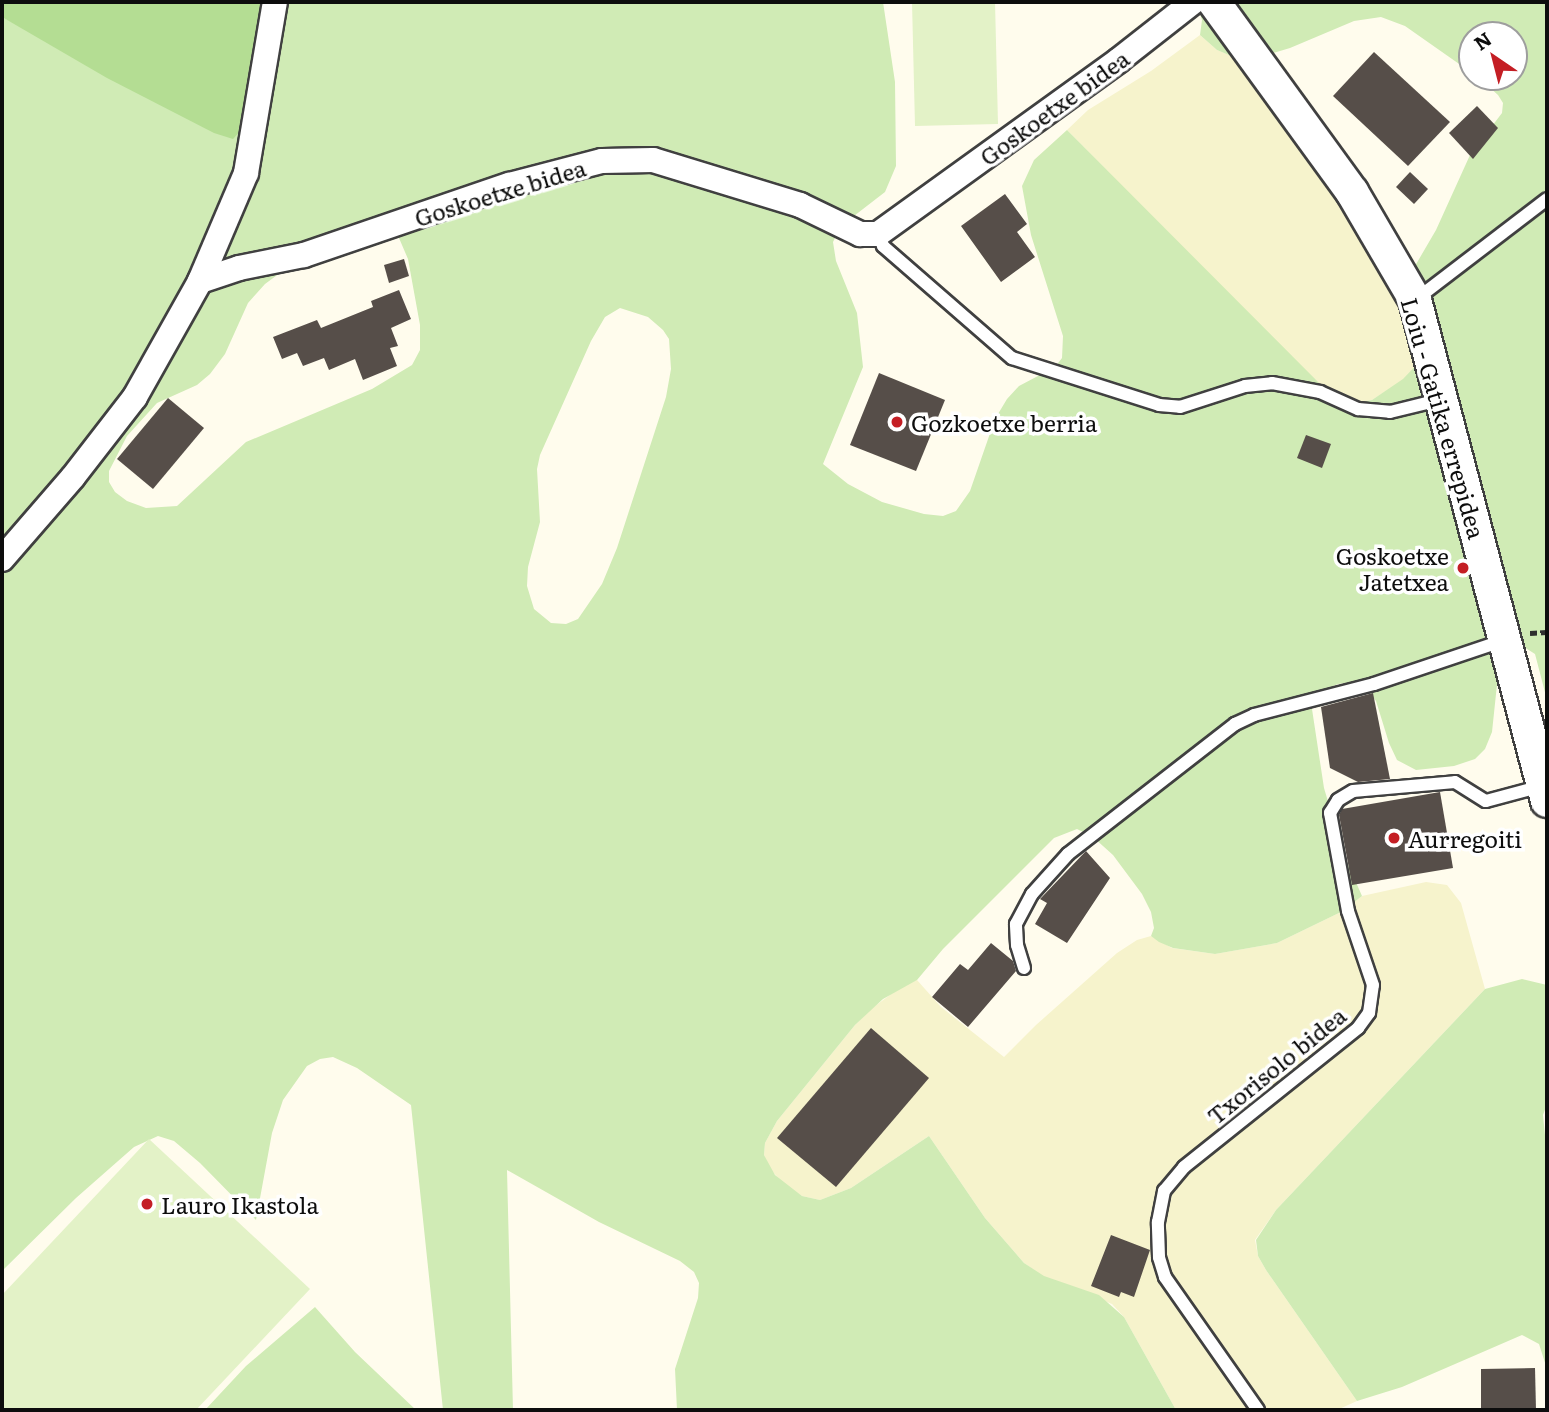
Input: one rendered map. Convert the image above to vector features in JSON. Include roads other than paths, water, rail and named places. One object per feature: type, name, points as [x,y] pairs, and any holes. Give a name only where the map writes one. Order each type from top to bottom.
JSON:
[{"type":"street","points":[[2,559],[73,477],[135,397],[200,281],[246,173],[275,2]]},
{"type":"street","name":"Goskoetxe bidea","points":[[200,281],[239,268],[304,255],[509,185],[602,160],[653,160],[800,205],[860,234],[878,234],[1107,68],[1193,2]]},
{"type":"street","name":"Loiu - Gatika errepidea","points":[[1214,2],[1352,192],[1415,300],[1545,793]]},
{"type":"lane","points":[[1415,300],[1547,199]]},
{"type":"lane","points":[[878,234],[883,246],[1012,358],[1159,405],[1180,407],[1245,386],[1272,383],[1291,384],[1359,409],[1379,411],[1413,408],[1443,398]]},
{"type":"lane","points":[[1024,968],[1017,945],[1016,923],[1032,894],[1068,854],[1235,724],[1254,715],[1374,684],[1506,640]]},
{"type":"lane","name":"Txorisolo bidea","points":[[1258,1410],[1165,1277],[1159,1258],[1158,1222],[1164,1191],[1184,1167],[1358,1028],[1369,1013],[1373,985],[1348,911],[1330,813],[1338,800],[1353,791],[1455,782],[1486,801],[1545,793]]},
{"type":"place","name":"Gozkoetxe berria","points":[[897,422]]},
{"type":"place","name":"Goskoetxe Jatetxea","points":[[1463,568]]},
{"type":"place","name":"Aurregoiti","points":[[1394,838]]},
{"type":"place","name":"Lauro Ikastola","points":[[147,1204]]}]
